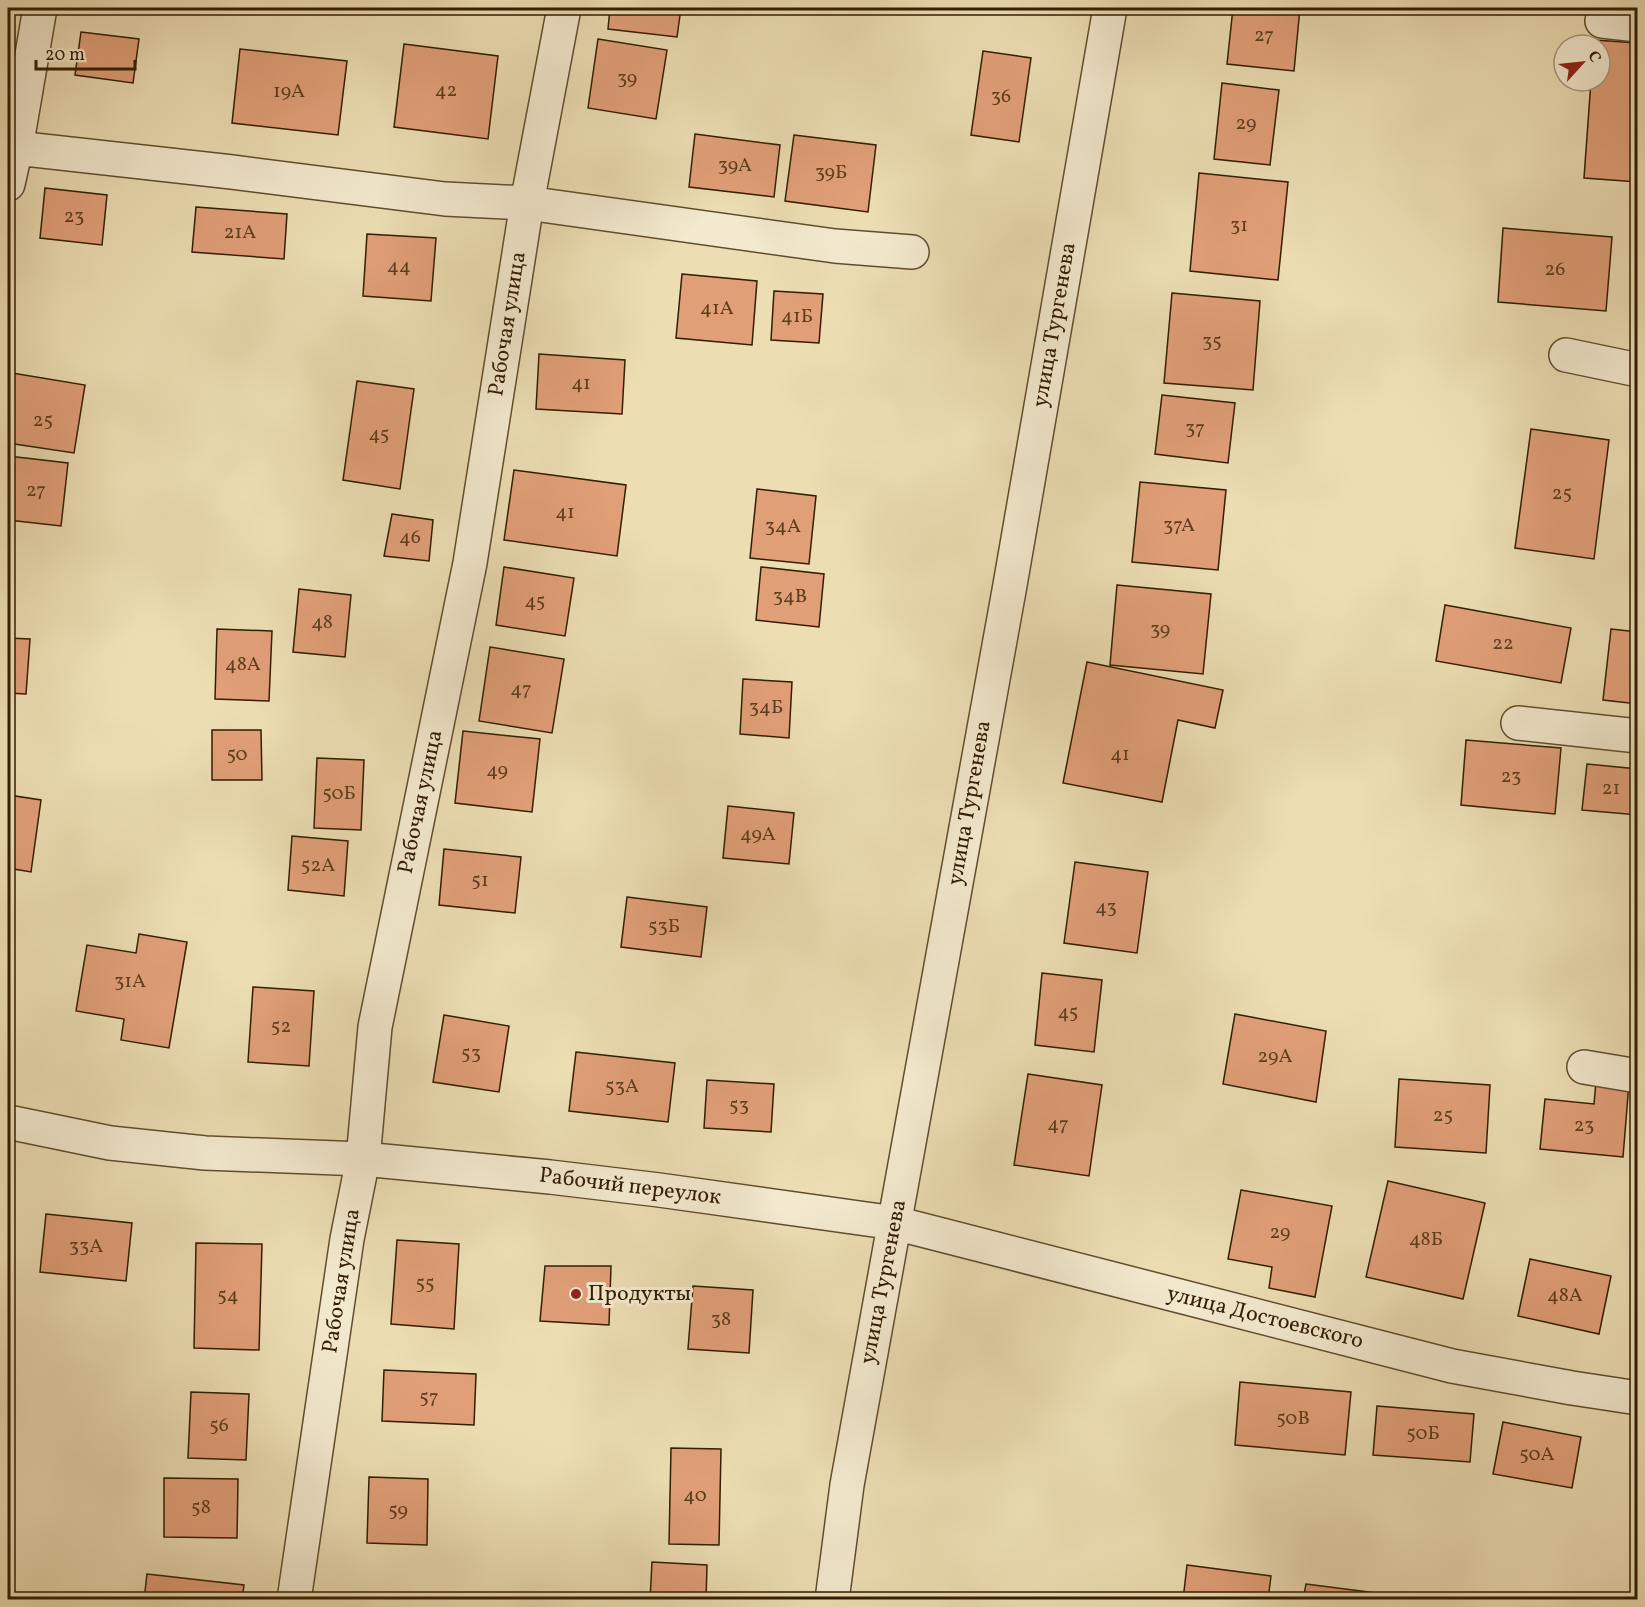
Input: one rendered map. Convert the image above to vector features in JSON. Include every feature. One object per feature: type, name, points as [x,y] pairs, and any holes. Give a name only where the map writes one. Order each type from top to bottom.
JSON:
[{"type":"street","points":[[8,184],[40,8]]},
{"type":"street","name":"Рабочая улица","points":[[294,1599],[346,1239],[363,1159],[375,1027],[470,563],[527,203],[564,8]]},
{"type":"street","name":"улица Тургенева","points":[[832,1599],[847,1485],[1014,562],[1110,8]]},
{"type":"street","points":[[1602,21],[1638,26]]},
{"type":"street","points":[[16,148],[445,199],[527,203],[835,246],[912,252]]},
{"type":"street","points":[[1566,355],[1638,370]]},
{"type":"street","points":[[1518,723],[1638,736]]},
{"type":"street","points":[[1584,1067],[1638,1076]]},
{"type":"street","name":"Рабочий переулок","points":[[8,1122],[110,1143],[181,1150],[363,1159],[550,1177],[895,1223]]},
{"type":"street","name":"улица Достоевского","points":[[895,1223],[1452,1366],[1638,1398]]},
{"type":"building","points":[[610,8],[681,8],[677,37],[608,29]]},
{"type":"building","points":[[1233,8],[1300,8],[1294,71],[1227,64]]},
{"type":"building","points":[[81,32],[139,39],[133,83],[75,75]]},
{"type":"building","points":[[598,39],[667,50],[656,119],[588,108]]},
{"type":"building","points":[[1612,41],[1638,43],[1638,182],[1584,178],[1590,93],[1612,93]]},
{"type":"building","points":[[404,44],[498,56],[488,139],[394,127]]},
{"type":"building","points":[[240,49],[347,61],[338,135],[232,123]]},
{"type":"building","points":[[983,51],[1031,58],[1019,142],[971,135]]},
{"type":"building","points":[[1222,83],[1279,90],[1270,165],[1214,159]]},
{"type":"building","points":[[695,134],[780,145],[774,197],[689,187]]},
{"type":"building","points":[[794,135],[876,145],[868,212],[785,201]]},
{"type":"building","points":[[1199,173],[1288,182],[1278,280],[1190,271]]},
{"type":"building","points":[[45,188],[107,195],[102,245],[40,238]]},
{"type":"building","points":[[196,207],[287,214],[284,259],[192,252]]},
{"type":"building","points":[[1503,228],[1612,237],[1606,311],[1498,302]]},
{"type":"building","points":[[367,234],[436,238],[431,301],[363,296]]},
{"type":"building","points":[[682,274],[757,281],[752,345],[676,338]]},
{"type":"building","points":[[774,291],[823,294],[819,343],[771,340]]},
{"type":"building","points":[[1172,293],[1260,301],[1253,390],[1164,383]]},
{"type":"building","points":[[539,354],[625,360],[622,414],[536,409]]},
{"type":"building","points":[[12,373],[85,385],[74,453],[8,443],[8,400]]},
{"type":"building","points":[[357,381],[414,389],[400,489],[343,480]]},
{"type":"building","points":[[1162,395],[1235,403],[1228,463],[1155,454]]},
{"type":"building","points":[[1531,429],[1609,440],[1594,559],[1515,548]]},
{"type":"building","points":[[8,456],[68,463],[61,526],[8,520]]},
{"type":"building","points":[[514,470],[626,485],[617,556],[504,540]]},
{"type":"building","points":[[1140,482],[1226,490],[1218,570],[1132,562]]},
{"type":"building","points":[[757,489],[816,496],[809,564],[750,558]]},
{"type":"building","points":[[392,514],[433,520],[429,561],[384,556]]},
{"type":"building","points":[[504,567],[574,578],[565,636],[496,625]]},
{"type":"building","points":[[761,567],[824,574],[819,627],[756,620]]},
{"type":"building","points":[[1117,585],[1211,594],[1203,674],[1110,665]]},
{"type":"building","points":[[299,589],[351,595],[345,657],[293,652]]},
{"type":"building","points":[[1445,605],[1571,628],[1561,683],[1436,661]]},
{"type":"building","points":[[217,629],[272,631],[269,701],[215,699]]},
{"type":"building","points":[[1611,629],[1638,632],[1638,704],[1603,700]]},
{"type":"building","points":[[8,638],[30,639],[26,694],[8,693]]},
{"type":"building","points":[[490,647],[564,659],[552,733],[479,721]]},
{"type":"building","points":[[1087,662],[1223,690],[1215,728],[1178,720],[1162,802],[1063,783]]},
{"type":"building","points":[[743,679],[792,682],[789,738],[740,734]]},
{"type":"building","points":[[212,730],[261,730],[262,780],[212,780]]},
{"type":"building","points":[[463,731],[540,739],[532,812],[455,803]]},
{"type":"building","points":[[1466,740],[1561,748],[1555,814],[1461,805]]},
{"type":"building","points":[[317,758],[364,760],[361,830],[314,828]]},
{"type":"building","points":[[8,760],[14,761],[9,795],[41,800],[31,872],[8,868]]},
{"type":"building","points":[[1587,764],[1638,769],[1638,815],[1582,810]]},
{"type":"building","points":[[728,806],[794,813],[789,864],[723,858]]},
{"type":"building","points":[[292,836],[348,841],[344,896],[288,890]]},
{"type":"building","points":[[444,849],[521,857],[515,913],[439,905]]},
{"type":"building","points":[[1075,862],[1148,872],[1137,953],[1064,943]]},
{"type":"building","points":[[627,897],[707,907],[701,957],[621,947]]},
{"type":"building","points":[[139,934],[187,942],[169,1048],[121,1040],[124,1019],[76,1011],[87,945],[136,953]]},
{"type":"building","points":[[1042,973],[1102,980],[1094,1052],[1035,1045]]},
{"type":"building","points":[[253,987],[314,991],[309,1066],[248,1062]]},
{"type":"building","points":[[1235,1014],[1326,1031],[1316,1102],[1223,1084]]},
{"type":"building","points":[[444,1015],[509,1026],[499,1092],[433,1082]]},
{"type":"building","points":[[576,1052],[675,1063],[668,1122],[569,1111]]},
{"type":"building","points":[[1028,1074],[1102,1085],[1089,1176],[1014,1165]]},
{"type":"building","points":[[1399,1079],[1490,1085],[1486,1153],[1395,1147]]},
{"type":"building","points":[[707,1080],[774,1084],[771,1132],[704,1128]]},
{"type":"building","points":[[1596,1081],[1629,1083],[1623,1157],[1540,1149],[1545,1099],[1594,1104]]},
{"type":"building","points":[[1388,1181],[1485,1203],[1463,1299],[1366,1277]]},
{"type":"building","points":[[1241,1190],[1332,1206],[1315,1297],[1269,1288],[1272,1267],[1228,1259]]},
{"type":"building","points":[[46,1214],[132,1223],[126,1281],[40,1272]]},
{"type":"building","points":[[397,1240],[459,1244],[454,1329],[391,1324]]},
{"type":"building","points":[[196,1243],[262,1244],[259,1350],[194,1348]]},
{"type":"building","points":[[1530,1259],[1611,1276],[1599,1334],[1518,1316]]},
{"type":"building","name":"Продукты","points":[[545,1266],[611,1266],[609,1325],[540,1321]]},
{"type":"building","points":[[693,1286],[753,1290],[749,1353],[688,1349]]},
{"type":"building","points":[[384,1370],[476,1374],[474,1425],[382,1421]]},
{"type":"building","points":[[1240,1382],[1351,1392],[1345,1455],[1235,1445]]},
{"type":"building","points":[[191,1392],[249,1394],[246,1460],[188,1458]]},
{"type":"building","points":[[1377,1406],[1474,1414],[1470,1462],[1373,1455]]},
{"type":"building","points":[[1503,1422],[1581,1437],[1572,1488],[1493,1474]]},
{"type":"building","points":[[671,1448],[721,1449],[719,1545],[669,1544]]},
{"type":"building","points":[[369,1477],[428,1479],[427,1545],[367,1543]]},
{"type":"building","points":[[164,1478],[238,1479],[237,1538],[164,1537]]},
{"type":"building","points":[[652,1562],[707,1565],[706,1600],[650,1600]]},
{"type":"building","points":[[1187,1565],[1271,1576],[1268,1600],[1183,1600]]},
{"type":"building","points":[[147,1574],[244,1585],[242,1600],[144,1600]]},
{"type":"building","points":[[1306,1584],[1376,1593],[1375,1600],[1303,1600]]},
{"type":"building","points":[[1387,1593],[1465,1600],[1386,1600]]},
{"type":"place","name":"Продукты","points":[[576,1294]]}]
